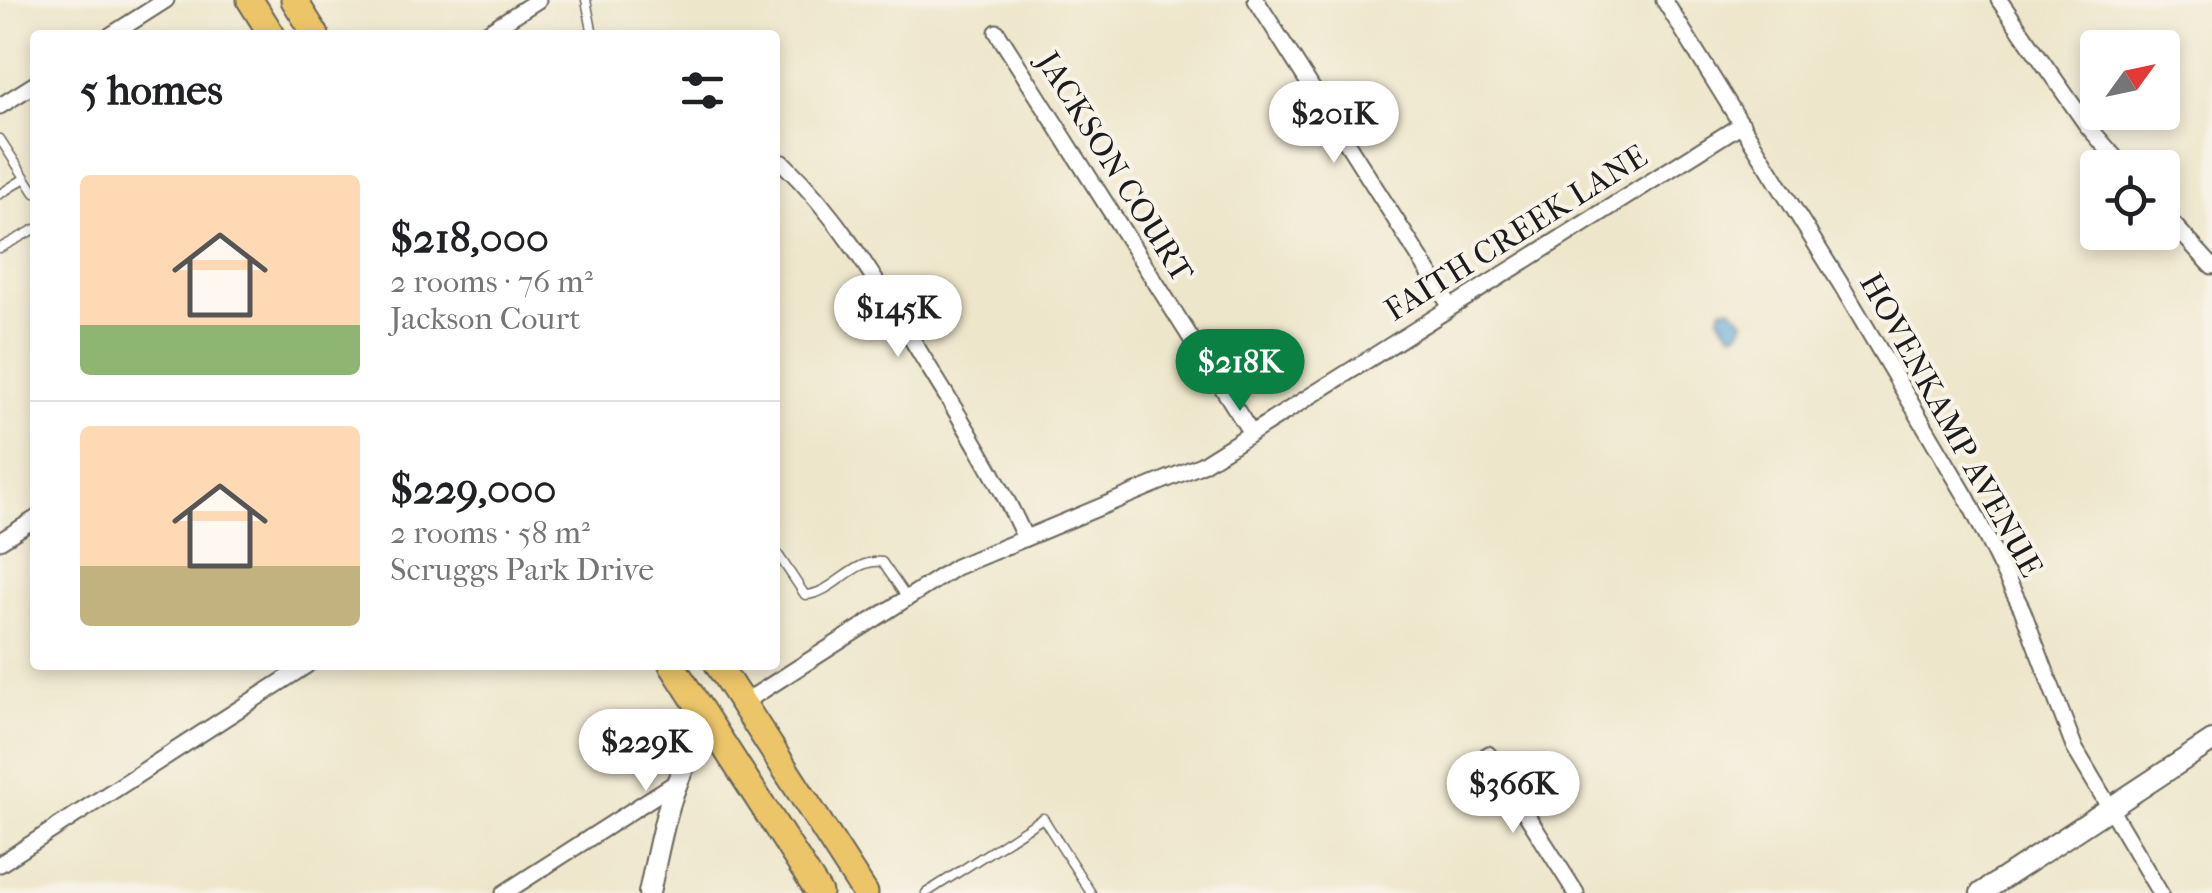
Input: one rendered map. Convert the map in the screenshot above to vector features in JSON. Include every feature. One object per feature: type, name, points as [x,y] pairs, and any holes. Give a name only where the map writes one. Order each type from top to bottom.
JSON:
[{"type":"main road","points":[[250,0],[269,30]]},
{"type":"main road","points":[[294,0],[313,30]]},
{"type":"main road","points":[[675,670],[819,893]]},
{"type":"main road","points":[[721,670],[865,893]]},
{"type":"main road","points":[[710,725],[743,703]]},
{"type":"street","points":[[120,30],[166,0]]},
{"type":"street","points":[[492,30],[538,0]]},
{"type":"street","points":[[1256,0],[1451,307]]},
{"type":"street","name":"HOVENKAMP AVENUE","points":[[1664,0],[1967,498],[2022,609],[2074,749],[2160,893]]},
{"type":"street","points":[[1999,0],[2108,150]]},
{"type":"street","name":"JACKSON COURT","points":[[997,32],[1251,433]]},
{"type":"street","points":[[0,106],[30,87]]},
{"type":"street","name":"FAITH CREEK LANE","points":[[743,703],[956,567],[1202,464],[1742,124]]},
{"type":"street","points":[[780,162],[816,195],[852,242],[1000,483],[1026,538]]},
{"type":"street","points":[[2180,231],[2212,266]]},
{"type":"street","points":[[0,541],[30,522]]},
{"type":"street","points":[[0,864],[300,670]]},
{"type":"street","points":[[648,893],[674,782],[685,757],[710,725]]},
{"type":"street","points":[[1981,893],[2212,742]]},
{"type":"street","points":[[1488,754],[1576,893]]},
{"type":"street","points":[[504,893],[525,887],[674,782]]},
{"type":"lane","points":[[586,0],[591,30]]},
{"type":"lane","points":[[1,144],[30,186]]},
{"type":"lane","points":[[0,194],[25,178]]},
{"type":"lane","points":[[0,248],[30,232]]},
{"type":"lane","points":[[780,558],[804,594],[817,594],[870,560],[882,562],[907,598]]},
{"type":"lane","points":[[926,893],[1044,818],[1091,893]]},
{"type":"lane","points":[[945,881],[952,893]]},
{"type":"water","points":[[1731,307],[1744,320],[1740,331],[1733,334],[1719,317],[1722,309]]}]
